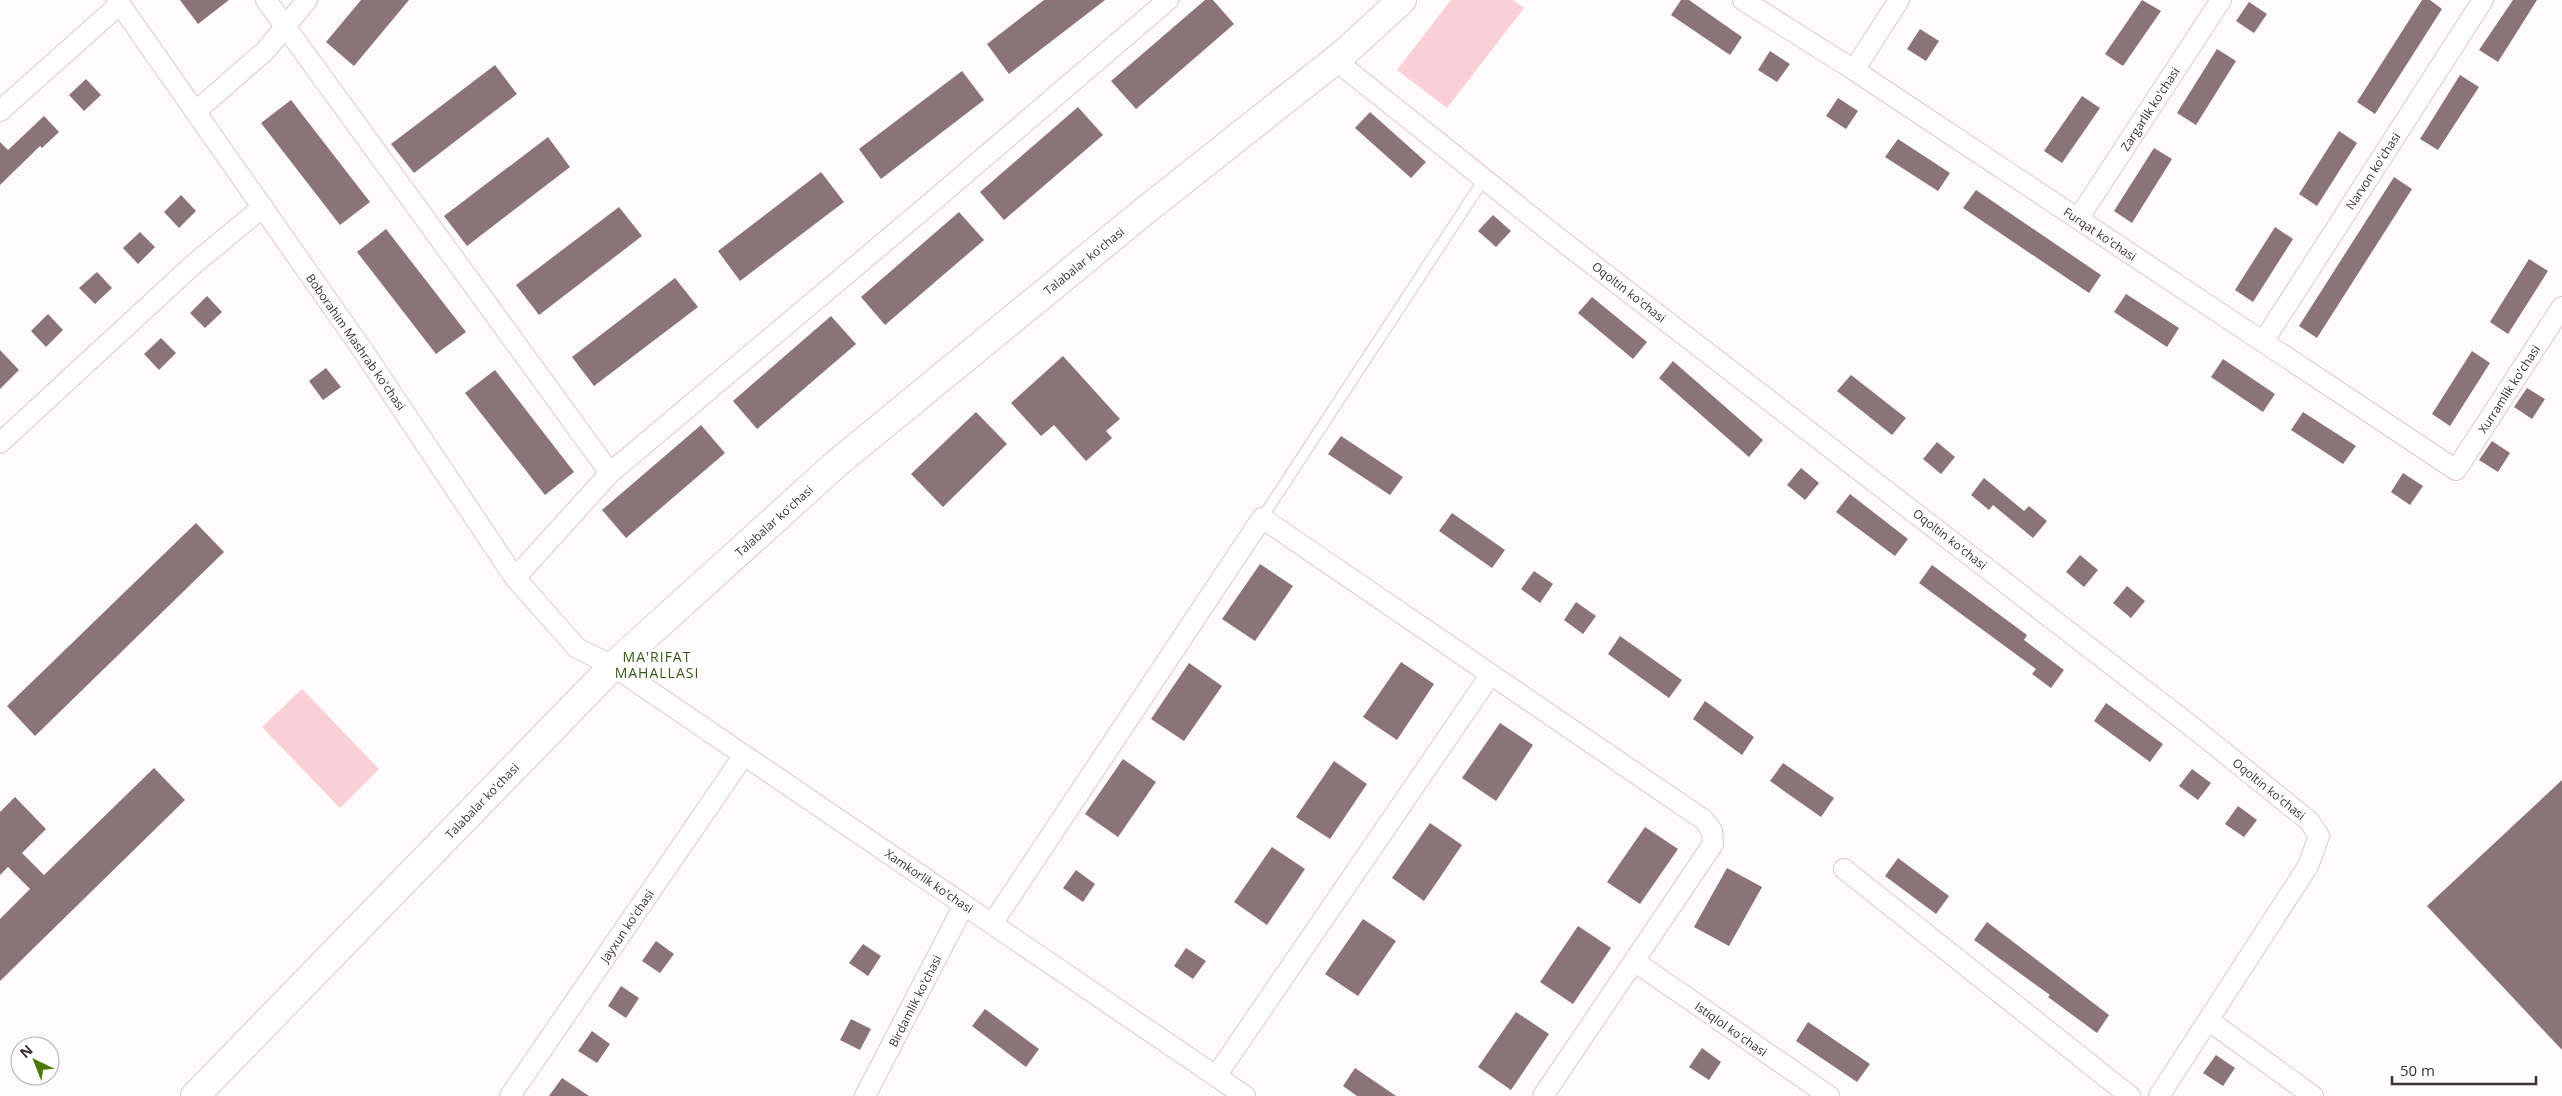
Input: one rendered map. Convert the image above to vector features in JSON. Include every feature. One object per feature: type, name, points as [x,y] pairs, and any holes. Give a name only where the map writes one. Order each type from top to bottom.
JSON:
[{"type":"street","points":[[266,0],[610,473]]},
{"type":"street","points":[[196,112],[265,51],[307,0]]},
{"type":"street","points":[[515,578],[610,473],[912,220],[1168,0]]},
{"type":"street","name":"Talabalar ko'chasi","points":[[196,1096],[613,666],[836,464],[1134,220],[1335,60],[1402,0]]},
{"type":"street","name":"Furqat ko'chasi","points":[[1743,0],[1854,70],[2456,470]]},
{"type":"street","points":[[1854,70],[1899,0]]},
{"type":"street","name":"Zargarlik ko'chasi","points":[[2078,219],[2221,0]]},
{"type":"street","name":"Narvon ko'chasi","points":[[2263,342],[2483,0]]},
{"type":"street","points":[[0,111],[119,2]]},
{"type":"street","name":"Boborahim Mashrab ko'chasi","points":[[119,2],[364,352],[515,578],[578,648],[613,666]]},
{"type":"street","name":"Oqoltin ko'chasi","points":[[1335,60],[1484,179],[2176,715],[2309,821],[2319,836],[2308,866],[2160,1096]]},
{"type":"street","points":[[0,443],[194,264],[263,207]]},
{"type":"street","name":"Xurramlik ko'chasi","points":[[2456,470],[2562,307]]},
{"type":"street","points":[[992,924],[1262,518],[1704,820],[1712,831],[1713,844],[1543,1096]]},
{"type":"street","name":"Xamkorlik ko'chasi","points":[[613,666],[1245,1096]]},
{"type":"street","points":[[1216,1076],[1491,674]]},
{"type":"street","name":"Jayxun ko'chasi","points":[[510,1096],[744,755]]},
{"type":"street","points":[[1844,869],[2130,1096]]},
{"type":"street","name":"Birdamlik ko'chasi","points":[[865,1096],[964,906]]},
{"type":"street","name":"Istiqlol ko'chasi","points":[[1634,961],[1829,1096]]},
{"type":"street","points":[[2208,1020],[2313,1096]]},
{"type":"lane","points":[[1262,518],[1484,179]]},
{"type":"shaded area","points":[[1451,0],[1513,0],[1524,8],[1447,108],[1397,70]]},
{"type":"shaded area","points":[[302,689],[379,769],[340,808],[262,727]]},
{"type":"building","points":[[180,0],[229,0],[198,24]]},
{"type":"building","points":[[361,0],[409,0],[354,66],[326,42]]},
{"type":"building","points":[[1044,0],[1105,0],[1009,74],[987,44]]},
{"type":"building","points":[[1205,0],[1213,0],[1234,24],[1136,109],[1111,81]]},
{"type":"building","points":[[1681,0],[1689,0],[1742,37],[1730,55],[1671,15]]},
{"type":"building","points":[[2142,0],[2161,11],[2123,66],[2105,54]]},
{"type":"building","points":[[2422,0],[2430,0],[2442,9],[2375,114],[2357,102]]},
{"type":"building","points":[[2513,0],[2537,0],[2498,62],[2479,50]]},
{"type":"building","points":[[2249,2],[2267,14],[2254,33],[2236,21]]},
{"type":"building","points":[[1920,29],[1939,41],[1926,61],[1907,49]]},
{"type":"building","points":[[2217,49],[2236,61],[2196,125],[2177,113]]},
{"type":"building","points":[[1770,51],[1790,64],[1777,82],[1758,70]]},
{"type":"building","points":[[495,65],[517,94],[414,173],[391,144]]},
{"type":"building","points":[[962,71],[984,100],[881,179],[859,149]]},
{"type":"building","points":[[2460,75],[2479,87],[2438,150],[2420,139]]},
{"type":"building","points":[[86,79],[101,95],[84,111],[69,95]]},
{"type":"building","points":[[2082,96],[2100,108],[2062,163],[2044,151]]},
{"type":"building","points":[[1838,98],[1858,111],[1846,129],[1826,116]]},
{"type":"building","points":[[291,100],[370,202],[340,225],[261,123]]},
{"type":"building","points":[[1078,107],[1103,135],[1004,220],[980,192]]},
{"type":"building","points":[[1370,112],[1426,162],[1411,178],[1355,128]]},
{"type":"building","points":[[44,116],[59,132],[42,148],[40,146],[0,185],[0,142],[8,150]]},
{"type":"building","points":[[2339,131],[2357,143],[2317,206],[2299,194]]},
{"type":"building","points":[[548,137],[570,167],[467,246],[444,216]]},
{"type":"building","points":[[1898,139],[1950,173],[1938,191],[1885,157]]},
{"type":"building","points":[[2154,148],[2172,159],[2132,223],[2114,211]]},
{"type":"building","points":[[821,172],[844,202],[740,281],[718,251]]},
{"type":"building","points":[[2394,177],[2412,189],[2317,338],[2299,326]]},
{"type":"building","points":[[1976,190],[2101,275],[2089,293],[1963,208]]},
{"type":"building","points":[[181,195],[196,211],[179,228],[164,212]]},
{"type":"building","points":[[619,207],[642,236],[539,315],[516,285]]},
{"type":"building","points":[[959,212],[984,240],[885,325],[861,297]]},
{"type":"building","points":[[1493,215],[1511,231],[1496,247],[1478,231]]},
{"type":"building","points":[[2275,227],[2293,239],[2253,302],[2235,290]]},
{"type":"building","points":[[386,229],[466,332],[436,354],[357,252]]},
{"type":"building","points":[[140,232],[155,247],[138,264],[123,248]]},
{"type":"building","points":[[2529,259],[2548,271],[2508,334],[2490,322]]},
{"type":"building","points":[[97,272],[112,288],[95,304],[79,288]]},
{"type":"building","points":[[675,278],[698,307],[594,386],[572,357]]},
{"type":"building","points":[[2126,294],[2179,328],[2167,347],[2114,312]]},
{"type":"building","points":[[207,296],[222,312],[205,328],[190,313]]},
{"type":"building","points":[[1592,297],[1647,342],[1633,359],[1578,313]]},
{"type":"building","points":[[48,314],[63,330],[46,347],[31,331]]},
{"type":"building","points":[[831,316],[856,344],[757,429],[733,401]]},
{"type":"building","points":[[161,338],[176,353],[159,370],[144,354]]},
{"type":"building","points":[[0,350],[19,370],[0,389]]},
{"type":"building","points":[[2472,351],[2490,363],[2450,426],[2432,414]]},
{"type":"building","points":[[1063,356],[1120,419],[1106,431],[1112,438],[1086,461],[1054,425],[1041,436],[1011,403]]},
{"type":"building","points":[[2223,359],[2275,394],[2263,412],[2211,377]]},
{"type":"building","points":[[1673,361],[1763,440],[1749,457],[1659,378]]},
{"type":"building","points":[[326,368],[341,387],[323,400],[309,381]]},
{"type":"building","points":[[495,370],[574,472],[545,495],[465,393]]},
{"type":"building","points":[[1851,375],[1906,418],[1892,435],[1837,391]]},
{"type":"building","points":[[2527,388],[2545,399],[2532,419],[2514,407]]},
{"type":"building","points":[[976,412],[1007,444],[943,507],[911,474]]},
{"type":"building","points":[[2303,412],[2356,446],[2343,464],[2291,430]]},
{"type":"building","points":[[701,425],[725,453],[626,538],[602,510]]},
{"type":"building","points":[[1341,436],[1403,477],[1390,495],[1328,454]]},
{"type":"building","points":[[2492,441],[2510,453],[2498,472],[2479,460]]},
{"type":"building","points":[[1937,442],[1955,457],[1941,474],[1923,459]]},
{"type":"building","points":[[1801,468],[1819,483],[1805,500],[1787,485]]},
{"type":"building","points":[[2403,473],[2423,486],[2410,505],[2391,492]]},
{"type":"building","points":[[1984,478],[2024,511],[2029,506],[2047,521],[2033,538],[1993,505],[1989,510],[1971,495]]},
{"type":"building","points":[[1850,494],[1908,539],[1895,556],[1836,512]]},
{"type":"building","points":[[1452,513],[1505,550],[1492,568],[1439,531]]},
{"type":"building","points":[[196,523],[224,552],[35,736],[7,706]]},
{"type":"building","points":[[2080,555],[2098,570],[2084,587],[2066,572]]},
{"type":"building","points":[[1260,564],[1293,586],[1255,641],[1222,619]]},
{"type":"building","points":[[1932,565],[2027,635],[2024,640],[2064,670],[2051,688],[2032,674],[2036,669],[1919,583]]},
{"type":"building","points":[[1534,571],[1553,584],[1540,603],[1521,589]]},
{"type":"building","points":[[2127,586],[2145,601],[2131,618],[2113,603]]},
{"type":"building","points":[[1576,602],[1596,616],[1583,634],[1564,620]]},
{"type":"building","points":[[1620,636],[1682,680],[1669,698],[1608,654]]},
{"type":"building","points":[[1401,662],[1434,684],[1397,740],[1363,717]]},
{"type":"building","points":[[1189,663],[1222,686],[1184,741],[1151,719]]},
{"type":"building","points":[[1705,701],[1754,737],[1742,755],[1693,719]]},
{"type":"building","points":[[2106,703],[2163,744],[2150,762],[2094,721]]},
{"type":"building","points":[[1500,723],[1533,745],[1496,801],[1462,778]]},
{"type":"building","points":[[1123,759],[1156,782],[1118,837],[1085,814]]},
{"type":"building","points":[[1334,761],[1367,784],[1330,839],[1296,817]]},
{"type":"building","points":[[1783,763],[1834,798],[1821,817],[1770,781]]},
{"type":"building","points":[[154,768],[185,800],[0,981],[0,919],[30,889],[8,867],[0,875],[0,812],[15,797],[46,829],[22,853],[44,875]]},
{"type":"building","points":[[2192,769],[2211,783],[2198,800],[2179,786]]},
{"type":"building","points":[[2562,780],[2562,1050],[2427,906]]},
{"type":"building","points":[[2238,806],[2257,820],[2244,837],[2225,824]]},
{"type":"building","points":[[1430,823],[1462,845],[1424,901],[1392,878]]},
{"type":"building","points":[[1645,827],[1678,849],[1640,904],[1607,882]]},
{"type":"building","points":[[1272,847],[1305,869],[1267,925],[1234,902]]},
{"type":"building","points":[[1898,858],[1949,896],[1936,914],[1885,876]]},
{"type":"building","points":[[1727,868],[1762,887],[1729,946],[1694,927]]},
{"type":"building","points":[[1076,870],[1095,884],[1083,902],[1063,888]]},
{"type":"building","points":[[1363,919],[1396,941],[1358,996],[1325,974]]},
{"type":"building","points":[[1987,922],[2109,1015],[2097,1033],[2048,997],[2050,995],[1974,940]]},
{"type":"building","points":[[1578,926],[1611,948],[1573,1004],[1540,982]]},
{"type":"building","points":[[656,941],[674,954],[660,973],[642,961]]},
{"type":"building","points":[[863,944],[881,956],[868,976],[849,963]]},
{"type":"building","points":[[1186,948],[1206,961],[1193,979],[1174,966]]},
{"type":"building","points":[[621,986],[639,998],[626,1018],[608,1006]]},
{"type":"building","points":[[985,1009],[1039,1049],[1026,1067],[972,1026]]},
{"type":"building","points":[[1516,1012],[1549,1034],[1511,1090],[1478,1067]]},
{"type":"building","points":[[851,1019],[871,1029],[860,1050],[840,1040]]},
{"type":"building","points":[[1808,1022],[1870,1064],[1857,1082],[1796,1041]]},
{"type":"building","points":[[592,1031],[610,1044],[597,1063],[578,1051]]},
{"type":"building","points":[[1702,1048],[1721,1062],[1709,1080],[1689,1067]]},
{"type":"building","points":[[2216,1055],[2235,1068],[2223,1086],[2203,1073]]},
{"type":"building","points":[[1355,1068],[1396,1096],[1357,1096],[1343,1086]]},
{"type":"building","points":[[562,1078],[589,1096],[549,1096]]},
{"type":"district","name":"MA'RIFAT MAHALLASI","points":[[657,664]]}]
